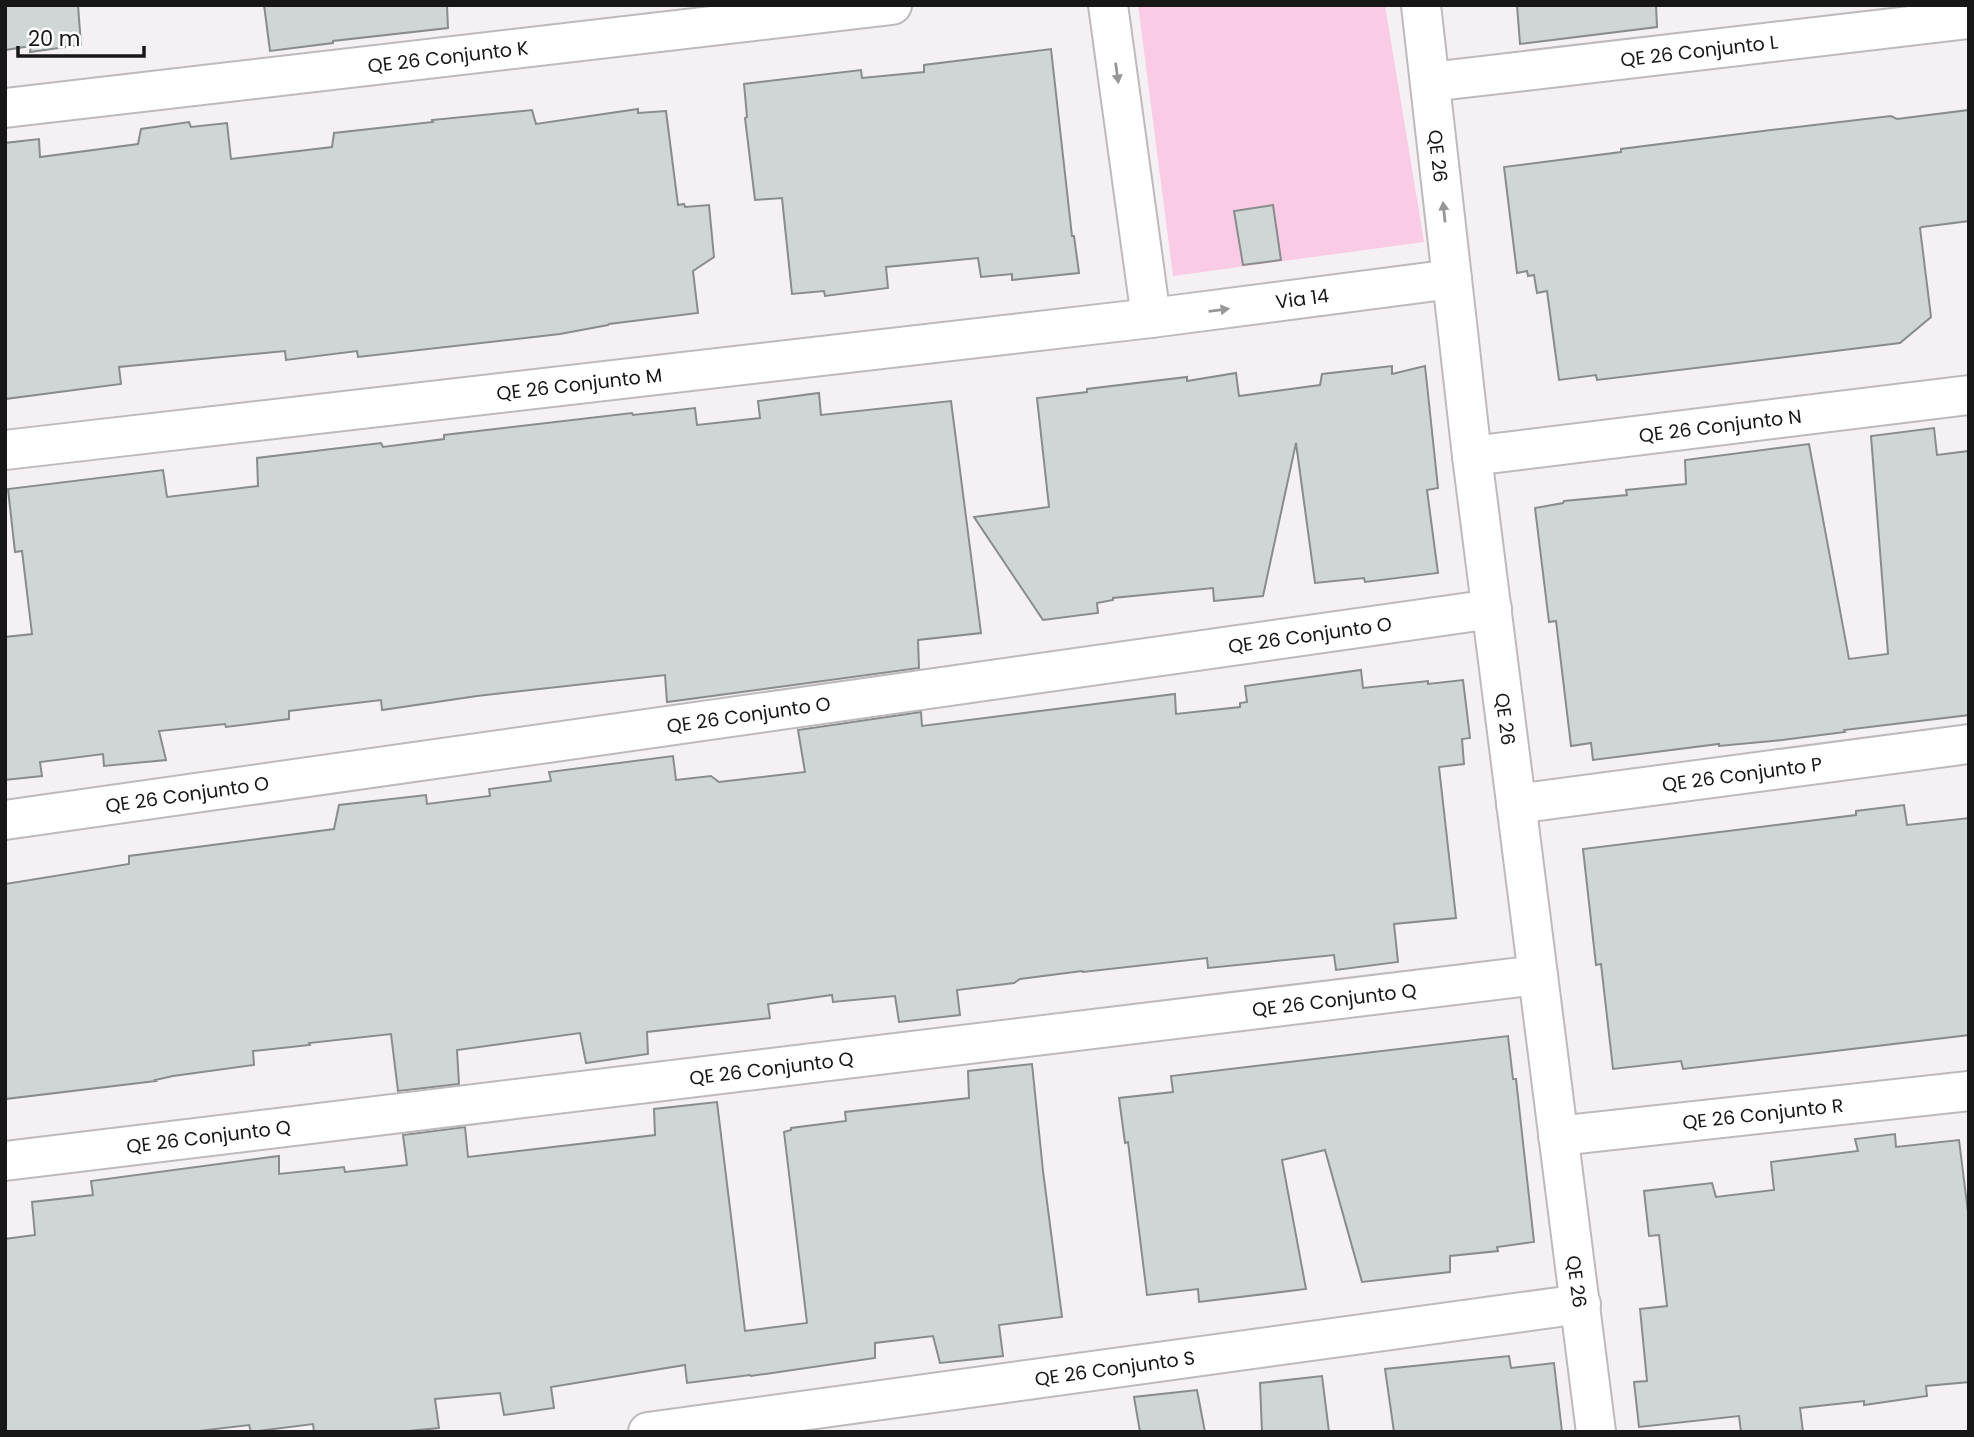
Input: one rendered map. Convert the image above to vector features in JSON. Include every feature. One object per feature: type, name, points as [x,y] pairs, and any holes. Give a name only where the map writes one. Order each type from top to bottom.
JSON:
[{"type":"street","name":"QE 26 Conjunto K","points":[[5,108],[892,5]]},
{"type":"street","points":[[1108,5],[1151,318]]},
{"type":"street","name":"QE 26","points":[[1421,5],[1472,456],[1596,1432]]},
{"type":"street","name":"QE 26 Conjunto L","points":[[1430,82],[1969,19]]},
{"type":"street","name":"Via 14","points":[[1151,318],[1452,279]]},
{"type":"street","name":"QE 26 Conjunto M","points":[[5,450],[1151,318]]},
{"type":"street","name":"QE 26 Conjunto N","points":[[1472,456],[1969,395]]},
{"type":"street","name":"QE 26 Conjunto O","points":[[5,820],[1492,609]]},
{"type":"street","name":"QE 26 Conjunto P","points":[[1516,804],[1969,744]]},
{"type":"street","name":"QE 26 Conjunto Q","points":[[5,1161],[1538,975]]},
{"type":"street","name":"QE 26 Conjunto R","points":[[1558,1136],[1969,1091]]},
{"type":"street","name":"QE 26 Conjunto S","points":[[648,1432],[1581,1304]]},
{"type":"shaded area","points":[[1138,5],[1385,5],[1424,242],[1173,276]]},
{"type":"building","points":[[5,5],[78,5],[81,45],[30,52],[31,46],[5,50]]},
{"type":"building","points":[[264,5],[447,5],[448,28],[270,51]]},
{"type":"building","points":[[1517,5],[1656,5],[1657,27],[1520,44]]},
{"type":"building","points":[[1051,49],[1072,236],[1079,273],[1012,280],[1012,274],[981,277],[978,258],[886,267],[888,288],[825,296],[824,291],[792,294],[782,198],[755,200],[745,118],[744,84],[861,70],[862,78],[924,72],[924,65]]},
{"type":"building","points":[[638,109],[638,113],[666,111],[678,205],[709,205],[714,257],[693,271],[698,313],[609,324],[560,334],[358,357],[357,351],[286,360],[285,351],[119,367],[121,384],[5,399],[5,143],[39,139],[40,157],[138,144],[141,129],[189,122],[191,127],[227,123],[231,159],[332,147],[334,133],[433,122],[432,120],[532,110],[536,124]]},
{"type":"building","points":[[1969,110],[1969,221],[1920,228],[1931,317],[1900,343],[1597,380],[1596,375],[1559,380],[1547,291],[1537,293],[1534,275],[1528,276],[1527,271],[1517,273],[1504,167],[1771,130]]},
{"type":"building","points":[[1273,205],[1281,260],[1243,265],[1234,211]]},
{"type":"building","points":[[1392,366],[1392,374],[1425,366],[1438,488],[1427,490],[1438,573],[1365,582],[1364,578],[1315,583],[1296,443],[1263,596],[1214,601],[1213,588],[1113,598],[1097,603],[1098,613],[1043,620],[974,517],[1049,507],[1037,398],[1087,392],[1087,389],[1187,377],[1187,381],[1236,373],[1239,396],[1320,385],[1322,374]]},
{"type":"building","points":[[819,393],[821,415],[951,401],[981,633],[918,640],[919,668],[667,702],[665,675],[477,696],[382,710],[381,700],[289,711],[289,719],[226,727],[225,724],[159,731],[166,760],[104,766],[103,754],[40,762],[42,776],[5,780],[5,637],[32,634],[22,551],[15,552],[8,489],[163,470],[167,497],[258,486],[257,458],[381,443],[383,447],[444,439],[444,435],[632,413],[695,408],[697,425],[760,418],[758,401]]},
{"type":"building","points":[[1934,428],[1937,455],[1969,451],[1969,715],[1782,740],[1719,744],[1593,760],[1591,743],[1571,746],[1556,621],[1549,622],[1535,508],[1564,501],[1627,495],[1626,490],[1686,484],[1685,460],[1809,444],[1849,659],[1888,654],[1871,436]]},
{"type":"building","points":[[1361,670],[1363,688],[1463,680],[1470,738],[1462,739],[1464,764],[1439,767],[1456,918],[1394,924],[1398,962],[1336,970],[1334,955],[1208,968],[1207,958],[1082,971],[957,990],[960,1015],[899,1022],[895,996],[833,1002],[832,995],[768,1004],[770,1018],[647,1032],[648,1054],[586,1063],[580,1033],[457,1050],[459,1084],[398,1091],[391,1034],[253,1051],[254,1065],[173,1076],[156,1081],[5,1099],[5,884],[129,864],[129,856],[334,829],[339,805],[426,795],[427,804],[490,796],[489,789],[551,781],[549,772],[673,756],[676,780],[711,776],[719,782],[805,772],[798,730],[921,712],[922,726],[1175,694],[1176,714],[1240,707],[1240,703],[1247,702],[1245,686]]},
{"type":"building","points":[[1904,805],[1907,825],[1969,818],[1969,1035],[1683,1069],[1681,1061],[1613,1069],[1601,964],[1596,965],[1583,849],[1856,815],[1856,811]]},
{"type":"building","points":[[1508,1036],[1513,1079],[1516,1079],[1534,1242],[1497,1247],[1498,1251],[1450,1256],[1450,1272],[1362,1282],[1325,1150],[1282,1160],[1306,1289],[1199,1302],[1198,1289],[1147,1295],[1128,1142],[1125,1143],[1119,1098],[1173,1092],[1171,1076]]},
{"type":"building","points":[[1032,1064],[1062,1317],[999,1325],[1003,1356],[940,1363],[933,1336],[875,1343],[875,1358],[751,1376],[687,1383],[685,1365],[551,1387],[554,1408],[504,1415],[500,1393],[435,1399],[439,1428],[398,1432],[314,1432],[313,1424],[251,1432],[249,1425],[190,1432],[5,1432],[5,1239],[35,1235],[32,1202],[93,1195],[91,1181],[279,1156],[279,1174],[344,1167],[345,1172],[407,1165],[403,1135],[465,1127],[468,1157],[655,1135],[654,1109],[717,1102],[745,1331],[807,1323],[784,1132],[791,1128],[846,1121],[845,1112],[969,1098],[968,1071]]},
{"type":"building","points":[[1895,1134],[1896,1147],[1959,1140],[1969,1220],[1969,1382],[1926,1386],[1927,1396],[1864,1405],[1864,1401],[1800,1408],[1803,1432],[1741,1432],[1739,1416],[1639,1427],[1634,1382],[1647,1381],[1640,1309],[1667,1306],[1659,1235],[1649,1236],[1644,1191],[1712,1183],[1716,1197],[1774,1190],[1771,1162],[1858,1151],[1855,1139]]},
{"type":"building","points":[[1509,1356],[1511,1368],[1554,1363],[1562,1432],[1394,1432],[1385,1369]]},
{"type":"building","points":[[1322,1376],[1329,1432],[1262,1432],[1260,1383]]},
{"type":"building","points":[[1197,1390],[1205,1432],[1140,1432],[1134,1397]]}]
